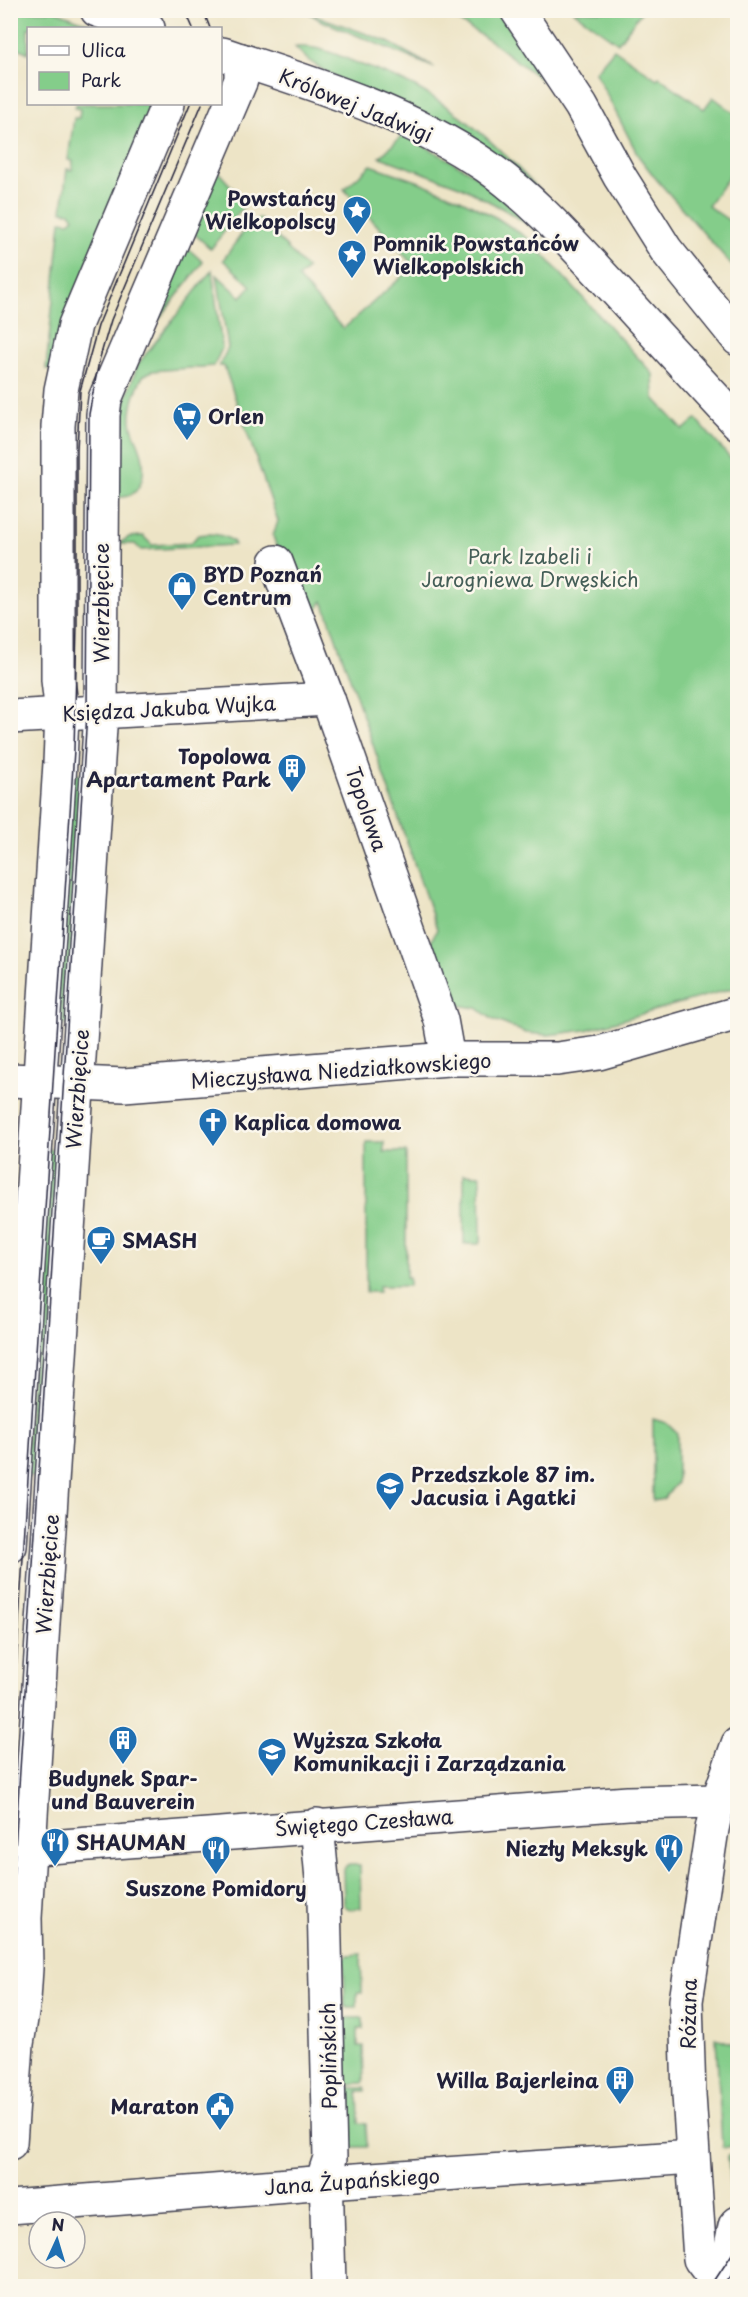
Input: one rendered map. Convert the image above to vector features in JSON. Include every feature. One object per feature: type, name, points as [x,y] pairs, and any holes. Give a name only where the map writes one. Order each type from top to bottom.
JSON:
[{"type":"street","points":[[97,10],[145,27]]},
{"type":"street","points":[[517,10],[581,106],[620,177],[666,250],[738,339]]},
{"type":"street","name":"Królowej Jadwigi","points":[[231,57],[400,118],[486,166],[521,193],[571,241],[738,423]]},
{"type":"street","name":"Wierzbięcice","points":[[10,2143],[17,2044],[26,1968],[20,1849],[78,1082],[101,712],[101,449],[105,399],[241,80],[231,57]]},
{"type":"street","name":"Wierzbięcice","points":[[10,1546],[25,1080],[59,782],[62,714],[58,680],[57,470],[61,390],[75,325],[168,105]]},
{"type":"street","name":"Topolowa","points":[[276,562],[328,699],[441,1020],[448,1059]]},
{"type":"street","name":"Księdza Jakuba Wujka","points":[[10,717],[328,699]]},
{"type":"street","name":"Mieczysława Niedziałkowskiego","points":[[25,1080],[124,1085],[448,1059],[578,1057],[738,1013]]},
{"type":"street","name":"Różana","points":[[725,2276],[700,2259],[686,2001],[701,1888],[718,1801],[738,1744]]},
{"type":"street","name":"Świętego Czesława","points":[[20,1849],[628,1803],[718,1801]]},
{"type":"street","name":"Poplińskich","points":[[317,1825],[324,1900],[330,2158],[326,2170],[329,2286]]},
{"type":"street","name":"Jana Żupańskiego","points":[[10,2207],[693,2157]]},
{"type":"street","points":[[725,2276],[735,2226],[738,2223]]},
{"type":"green space","points":[[10,11],[56,11],[97,27],[27,27],[27,52],[11,44]]},
{"type":"green space","points":[[442,11],[498,11],[547,84],[489,40]]},
{"type":"green space","points":[[573,11],[642,11],[618,43]]},
{"type":"green space","points":[[309,13],[386,41],[435,68],[320,20]]},
{"type":"green space","points":[[295,47],[319,49],[335,54],[417,88],[453,111],[486,137],[546,198],[323,70]]},
{"type":"green space","points":[[614,49],[704,109],[713,97],[737,115],[737,165],[708,206],[730,221],[734,216],[737,219],[737,271],[639,157],[595,72]]},
{"type":"green space","points":[[76,105],[149,105],[53,370],[46,369],[61,221],[69,222],[74,218],[70,212],[62,211],[67,169],[72,170],[73,161],[68,160],[74,118],[79,118],[80,109],[75,108]]},
{"type":"green space","points":[[404,134],[472,173],[548,237],[462,187],[380,157]]},
{"type":"green space","name":"Park Izabeli i Jarogniewa Drwęskich","points":[[371,165],[458,198],[497,218],[529,239],[653,374],[654,398],[683,430],[696,419],[737,466],[737,987],[586,1030],[548,1035],[526,1033],[492,1019],[477,1008],[457,1005],[446,994],[427,950],[437,929],[323,601],[311,617],[289,554],[276,545],[273,536],[278,521],[224,366],[219,366],[228,348],[217,275],[241,297],[251,286],[223,260],[246,228],[259,218],[307,269],[298,278],[343,329],[414,266],[344,189]]},
{"type":"green space","points":[[213,166],[246,203],[211,249],[189,229]]},
{"type":"green space","points":[[183,244],[203,262],[140,344]]},
{"type":"green space","points":[[212,270],[222,348],[214,366],[152,371],[143,376],[131,410],[133,431],[142,456],[142,481],[131,495],[118,497],[119,418],[138,364]]},
{"type":"green space","points":[[198,535],[225,537],[234,542],[234,545],[141,550],[135,544],[118,544],[129,537],[143,536],[152,545],[191,543]]},
{"type":"green space","points":[[70,774],[87,775],[71,1025],[54,1024]]},
{"type":"green space","points":[[366,1142],[384,1142],[384,1152],[406,1152],[406,1277],[409,1277],[409,1286],[379,1286],[379,1292],[366,1292]]},
{"type":"green space","points":[[46,1149],[64,1150],[45,1445],[37,1445],[35,1477],[25,1476]]},
{"type":"green space","points":[[464,1174],[480,1175],[481,1241],[479,1244],[464,1244]]},
{"type":"green space","points":[[653,1419],[666,1423],[677,1433],[677,1483],[663,1499],[653,1501]]},
{"type":"green space","points":[[347,1865],[360,1865],[361,1908],[349,1909],[344,1905],[343,1870]]},
{"type":"green space","points":[[361,1954],[362,1993],[357,1993],[357,2007],[345,2007],[344,1959],[348,1955]]},
{"type":"green space","points":[[345,2018],[363,2018],[363,2029],[358,2029],[358,2046],[363,2046],[364,2083],[346,2084]]},
{"type":"green space","points":[[716,2038],[737,2045],[737,2144],[724,2148],[722,2147]]},
{"type":"green space","points":[[347,2088],[365,2088],[365,2091],[358,2091],[359,2123],[366,2124],[367,2147],[348,2147]]},
{"type":"green space","points":[[737,2153],[737,2172],[730,2186],[728,2156]]},
{"type":"tram line","points":[[185,10],[193,27]]},
{"type":"tram line","points":[[203,10],[210,27]]},
{"type":"tram line","points":[[10,1764],[74,750],[77,449],[80,391],[98,326],[190,105]]},
{"type":"tram line","points":[[10,1928],[87,713],[89,414],[99,361],[111,320],[202,105]]},
{"type":"tram line","points":[[711,2286],[738,2245]]},
{"type":"tram line","points":[[724,2286],[738,2266]]},
{"type":"place","name":"Powstańcy Wielkopolscy","points":[[357,236]]},
{"type":"place","name":"Pomnik Powstańców Wielkopolskich","points":[[352,280]]},
{"type":"place","name":"Orlen","points":[[187,442]]},
{"type":"place","name":"BYD Poznań Centrum","points":[[182,612]]},
{"type":"place","name":"Topolowa Apartament Park","points":[[292,794]]},
{"type":"place","name":"Kaplica domowa","points":[[213,1148]]},
{"type":"place","name":"SMASH","points":[[101,1266]]},
{"type":"place","name":"Przedszkole 87 im. Jacusia i Agatki","points":[[390,1512]]},
{"type":"place","name":"Budynek Spar- und Bauverein","points":[[123,1766]]},
{"type":"place","name":"Wyższa Szkoła Komunikacji i Zarządzania","points":[[272,1778]]},
{"type":"place","name":"SHAUMAN","points":[[55,1868]]},
{"type":"place","name":"Niezły Meksyk","points":[[669,1874]]},
{"type":"place","name":"Suszone Pomidory","points":[[216,1876]]},
{"type":"place","name":"Willa Bajerleina","points":[[620,2106]]},
{"type":"place","name":"Maraton","points":[[220,2132]]}]
